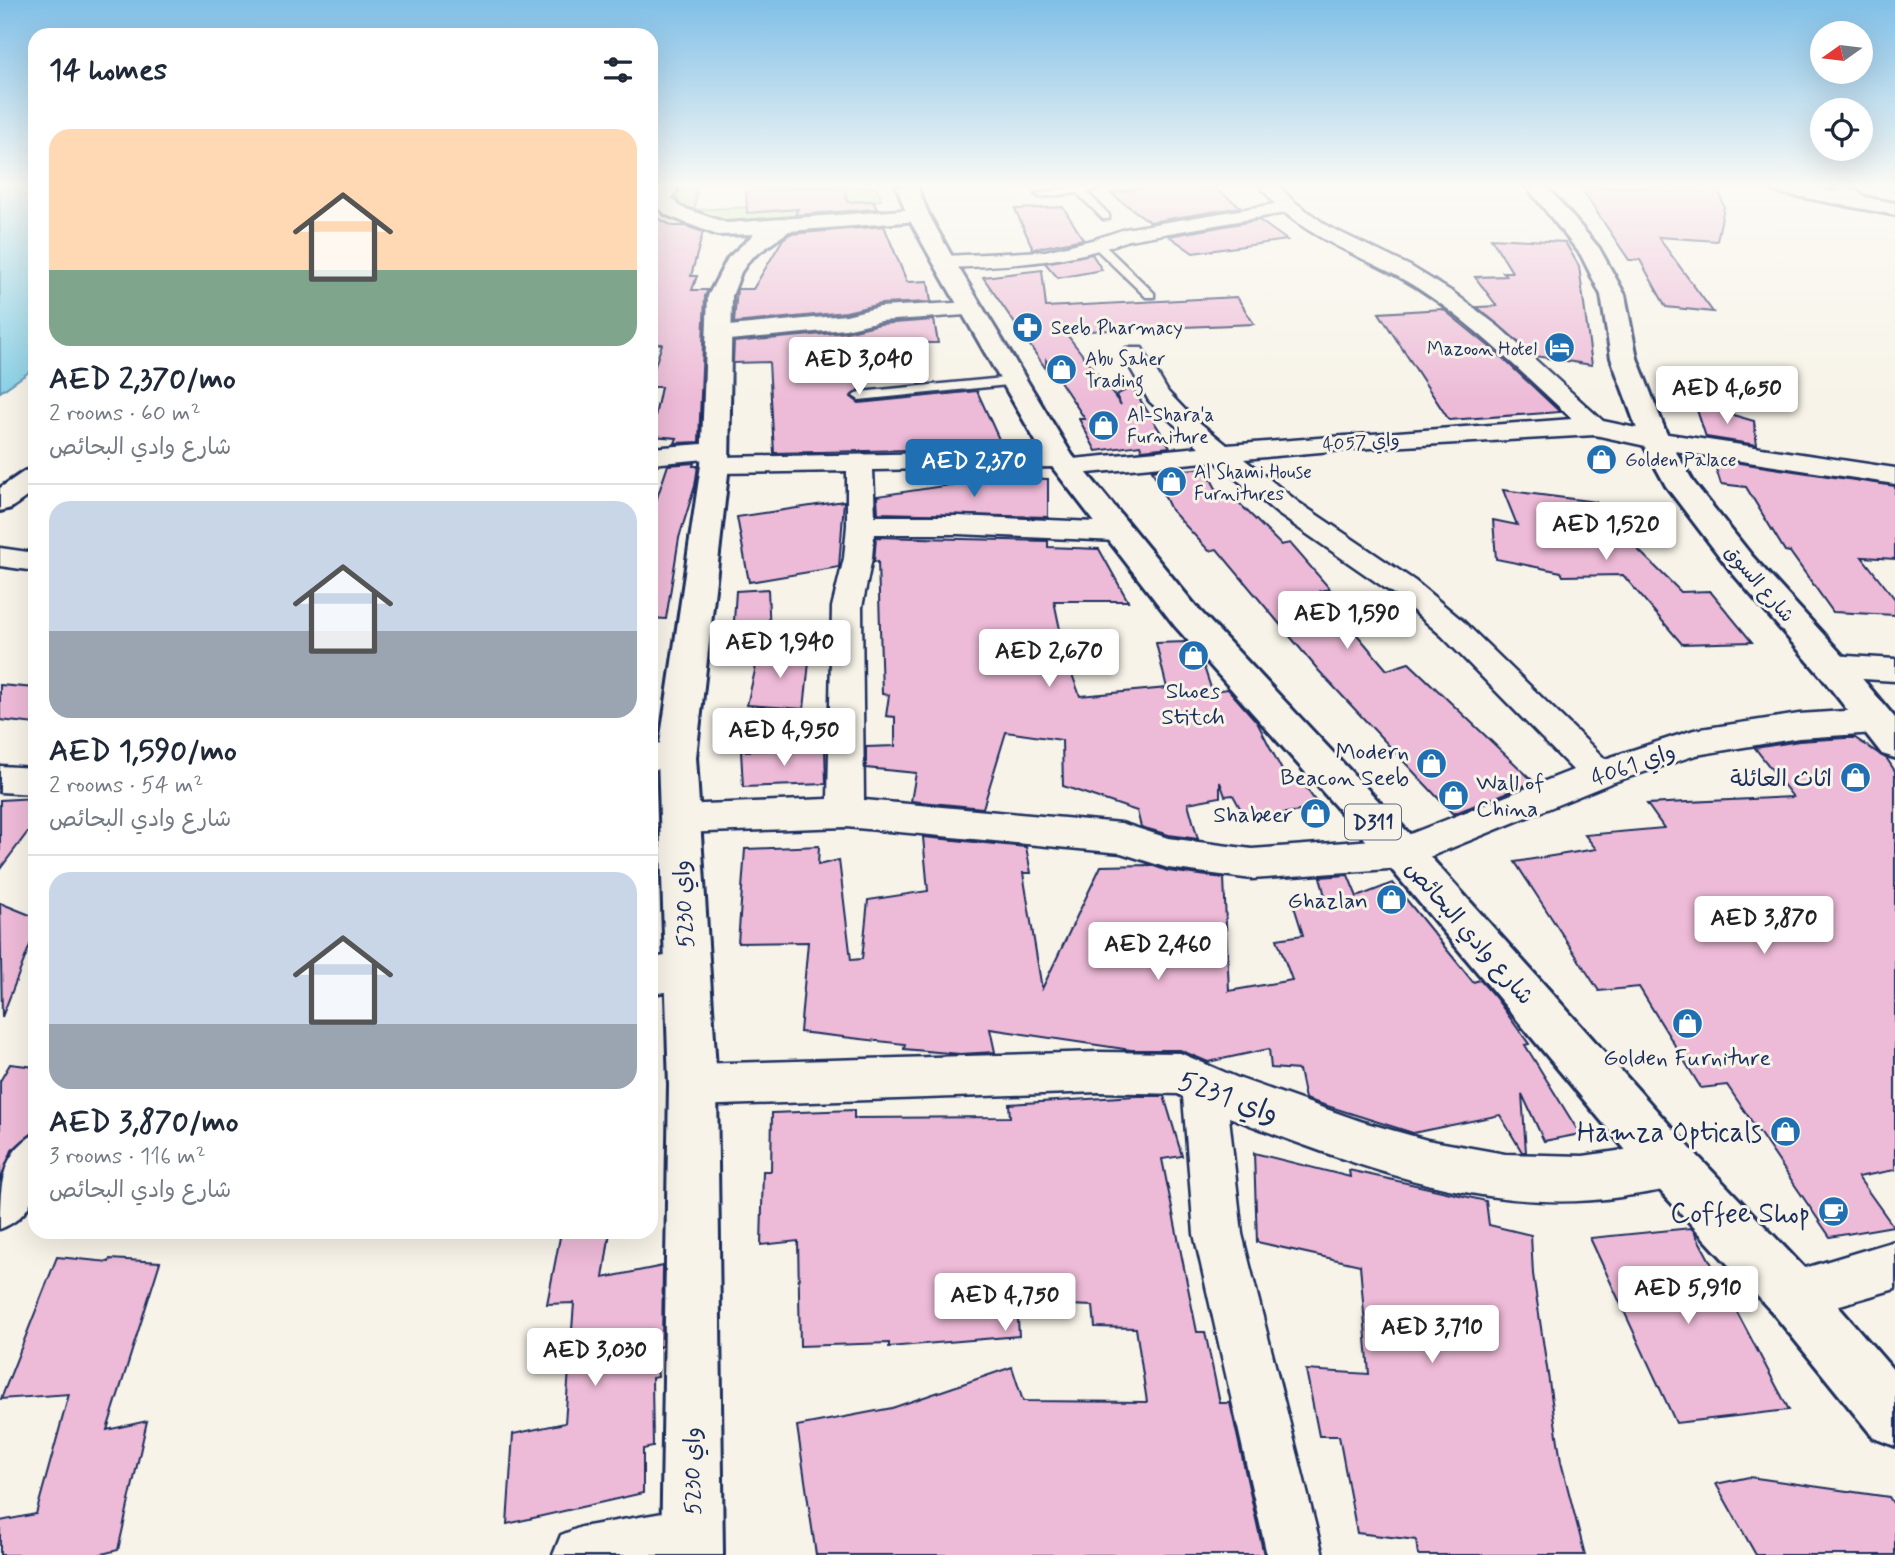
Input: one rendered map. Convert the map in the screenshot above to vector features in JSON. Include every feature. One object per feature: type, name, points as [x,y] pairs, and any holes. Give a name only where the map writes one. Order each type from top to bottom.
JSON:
[{"type":"main road","name":"واي 5230","points":[[692,1545],[693,1085],[669,974],[679,819],[664,756],[715,458],[720,296],[729,260]]},
{"type":"main road","name":"شارع السوق","points":[[1594,260],[1613,295],[1624,358],[1655,440],[1681,486],[1741,564],[1832,666],[1886,733]]},
{"type":"main road","name":"شارع وادي البحائص","points":[[944,262],[1063,463],[1186,618],[1402,853],[1672,1166],[1792,1294],[1895,1418]]},
{"type":"main road","points":[[0,502],[28,482]]},
{"type":"street","points":[[944,262],[993,260]]},
{"type":"street","points":[[1378,260],[1424,282],[1473,319],[1595,427]]},
{"type":"street","points":[[718,334],[846,322],[880,314],[972,309]]},
{"type":"street","points":[[1135,353],[1158,396],[1181,419],[1288,508],[1405,588],[1424,604],[1453,629],[1599,774]]},
{"type":"street","name":"واي 4057","points":[[658,456],[860,462],[1063,463],[1354,441],[1595,427],[1655,440],[1895,476]]},
{"type":"street","points":[[846,813],[847,607],[858,558],[861,525],[860,462]]},
{"type":"street","points":[[861,525],[958,525],[1118,532]]},
{"type":"street","points":[[0,556],[28,561]]},
{"type":"street","points":[[1832,666],[1895,670]]},
{"type":"street","name":"واي 4061","points":[[679,819],[846,813],[1121,838],[1168,853],[1252,863],[1402,853],[1599,774],[1694,743],[1798,726],[1886,733]]},
{"type":"street","points":[[0,779],[28,781]]},
{"type":"street","name":"واي 5231","points":[[693,1085],[1099,1072],[1180,1074],[1363,1144],[1427,1163],[1505,1177],[1583,1179],[1672,1166]]},
{"type":"street","points":[[1204,1085],[1218,1234],[1295,1555]]},
{"type":"street","points":[[0,1206],[28,1167]]},
{"type":"street","points":[[1792,1294],[1895,1265]]},
{"type":"street","points":[[580,1555],[692,1545]]},
{"type":"lane","points":[[1112,260],[1150,295]]},
{"type":"lane","points":[[859,396],[1014,381]]},
{"type":"water","points":[[0,260],[28,260],[28,373],[0,392]]},
{"type":"building","points":[[658,260],[695,260],[691,276],[697,276],[692,290],[708,290],[705,296],[699,442],[675,443],[677,438],[658,437],[658,402],[661,387],[658,387],[658,356],[662,344],[658,344]]},
{"type":"building","points":[[771,260],[898,260],[907,282],[928,281],[931,302],[880,304],[846,312],[734,323],[737,289],[753,289]]},
{"type":"building","points":[[1063,260],[1095,260],[1102,270],[1058,278],[1045,263]]},
{"type":"building","points":[[1504,260],[1575,260],[1579,266],[1592,365],[1535,356],[1477,307],[1497,306],[1475,277],[1507,276],[1503,272],[1512,272]]},
{"type":"building","points":[[1629,260],[1675,260],[1713,312],[1666,307],[1640,260]]},
{"type":"building","points":[[1042,270],[1046,307],[1237,297],[1254,324],[1065,332],[1121,405],[1116,395],[1132,387],[1170,447],[1142,450],[1140,445],[1096,451],[1079,419],[1085,419],[1046,360],[1046,369],[983,277]]},
{"type":"building","points":[[1443,309],[1496,352],[1560,412],[1449,420],[1379,313]]},
{"type":"building","points":[[934,320],[938,343],[860,343],[865,389],[858,390],[851,397],[859,403],[977,391],[1003,448],[774,453],[769,362],[733,363],[734,342],[846,332],[880,324]]},
{"type":"building","points":[[1695,404],[1754,421],[1757,445],[1706,437]]},
{"type":"building","points":[[1713,459],[1895,486],[1895,559],[1862,557],[1895,599],[1895,615],[1833,612],[1790,552],[1785,551],[1746,487],[1721,484]]},
{"type":"building","points":[[694,463],[693,466],[698,466],[695,486],[679,538],[666,619],[658,618],[658,495],[668,465]]},
{"type":"building","points":[[1182,467],[1184,470],[1205,468],[1220,496],[1229,493],[1281,545],[1290,543],[1330,589],[1320,591],[1387,670],[1409,663],[1534,782],[1453,814],[1319,671],[1217,549],[1209,551],[1171,510],[1152,470]]},
{"type":"building","points":[[1015,475],[1016,478],[1048,479],[1048,517],[878,513],[877,496]]},
{"type":"building","points":[[1503,490],[1596,502],[1607,527],[1615,527],[1681,592],[1710,591],[1752,642],[1682,644],[1623,575],[1563,576],[1561,572],[1496,559],[1493,520],[1517,525]]},
{"type":"building","points":[[844,501],[839,567],[749,582],[737,517]]},
{"type":"building","points":[[876,537],[1048,541],[1048,547],[1099,549],[1128,601],[1054,601],[1066,658],[1080,696],[1167,688],[1156,643],[1186,642],[1202,661],[1212,691],[1228,689],[1257,722],[1287,780],[1300,779],[1320,808],[1246,819],[1233,795],[1225,796],[1220,782],[1220,797],[1188,803],[1198,839],[1169,835],[1141,827],[1137,811],[1063,786],[1062,740],[1006,732],[983,808],[911,801],[916,773],[866,768],[866,747],[895,746],[895,717],[886,716],[889,695],[882,694],[878,561],[874,562]]},
{"type":"building","points":[[768,589],[770,635],[733,636],[736,591]]},
{"type":"building","points":[[760,649],[810,653],[804,709],[747,705]]},
{"type":"building","points":[[0,685],[28,687],[28,723],[0,720]]},
{"type":"building","points":[[1855,738],[1887,759],[1895,771],[1895,1170],[1858,1177],[1893,1226],[1830,1237],[1727,1085],[1701,1088],[1639,987],[1599,991],[1515,862],[1596,849],[1585,835],[1664,828],[1647,804],[1793,797],[1755,748]]},
{"type":"building","points":[[825,749],[826,784],[743,787],[741,751]]},
{"type":"building","points":[[28,798],[28,833],[0,869],[0,800]]},
{"type":"building","points":[[923,837],[1026,847],[1031,873],[1023,873],[1042,989],[1101,866],[1151,865],[1168,871],[1224,878],[1229,991],[1292,980],[1277,939],[1303,935],[1292,900],[1326,900],[1320,877],[1348,875],[1357,897],[1393,883],[1473,982],[1480,980],[1495,997],[1529,1044],[1525,1045],[1580,1134],[1544,1141],[1522,1094],[1526,1152],[1522,1152],[1500,1115],[1413,1133],[1305,1099],[1299,1070],[1271,1068],[1269,1049],[1208,1062],[1180,1050],[1131,1050],[990,1029],[995,1052],[960,1054],[904,1049],[905,1044],[800,1032],[808,942],[738,943],[745,849],[819,846],[818,865],[839,860],[851,960],[862,959],[868,900],[928,891]]},
{"type":"building","points":[[0,903],[28,914],[28,950],[2,1017]]},
{"type":"building","points":[[10,1064],[28,1066],[28,1137],[12,1150],[0,1182],[0,1081]]},
{"type":"building","points":[[1164,1096],[1182,1156],[1162,1159],[1197,1332],[1205,1332],[1220,1403],[1230,1403],[1264,1555],[816,1555],[797,1426],[892,1408],[1012,1367],[1023,1401],[1147,1402],[1136,1328],[1095,1327],[1093,1306],[1017,1303],[1019,1336],[889,1347],[889,1343],[800,1346],[798,1241],[761,1245],[763,1171],[771,1171],[772,1113],[854,1110],[854,1118],[1010,1117],[1009,1104]]},
{"type":"building","points":[[1254,1153],[1350,1177],[1349,1170],[1486,1201],[1489,1225],[1531,1235],[1533,1274],[1561,1462],[1585,1555],[1418,1555],[1416,1540],[1357,1533],[1339,1436],[1319,1436],[1306,1370],[1369,1374],[1360,1265],[1257,1242]]},
{"type":"building","points":[[1691,1228],[1789,1410],[1676,1423],[1590,1238]]},
{"type":"building","points":[[560,1239],[609,1239],[603,1278],[663,1266],[662,1346],[655,1348],[658,1377],[652,1378],[653,1447],[643,1449],[643,1493],[507,1524],[513,1434],[565,1423],[574,1303],[547,1304]]},
{"type":"building","points":[[57,1257],[109,1262],[110,1259],[160,1262],[107,1430],[147,1421],[118,1550],[98,1555],[0,1555],[0,1521],[36,1514],[69,1394],[1,1399]]},
{"type":"building","points":[[1749,1477],[1889,1497],[1895,1506],[1895,1555],[1756,1555],[1716,1484]]},
{"type":"place","name":"Seeb Pharmacy","points":[[1028,327]]},
{"type":"place","name":"Mazoon Hotel","points":[[1560,348]]},
{"type":"place","name":"Abu Saher Trading","points":[[1062,369]]},
{"type":"place","name":"Al-Shara'a Furniture","points":[[1104,425]]},
{"type":"place","name":"Golden Palace","points":[[1602,459]]},
{"type":"place","name":"Al Shami House Furnitures","points":[[1171,482]]},
{"type":"place","name":"Shoes Stitch","points":[[1193,656]]},
{"type":"place","name":"Modern Beacon Seeb","points":[[1432,764]]},
{"type":"place","name":"اثاث العائلة","points":[[1855,778]]},
{"type":"place","name":"Wall of China","points":[[1453,795]]},
{"type":"place","name":"Shabeer","points":[[1316,814]]},
{"type":"place","name":"Ghazlan","points":[[1391,900]]},
{"type":"place","name":"Golden Furniture","points":[[1687,1023]]},
{"type":"place","name":"Hamza Opticals","points":[[1785,1131]]},
{"type":"place","name":"Coffee Shop","points":[[1833,1212]]}]
